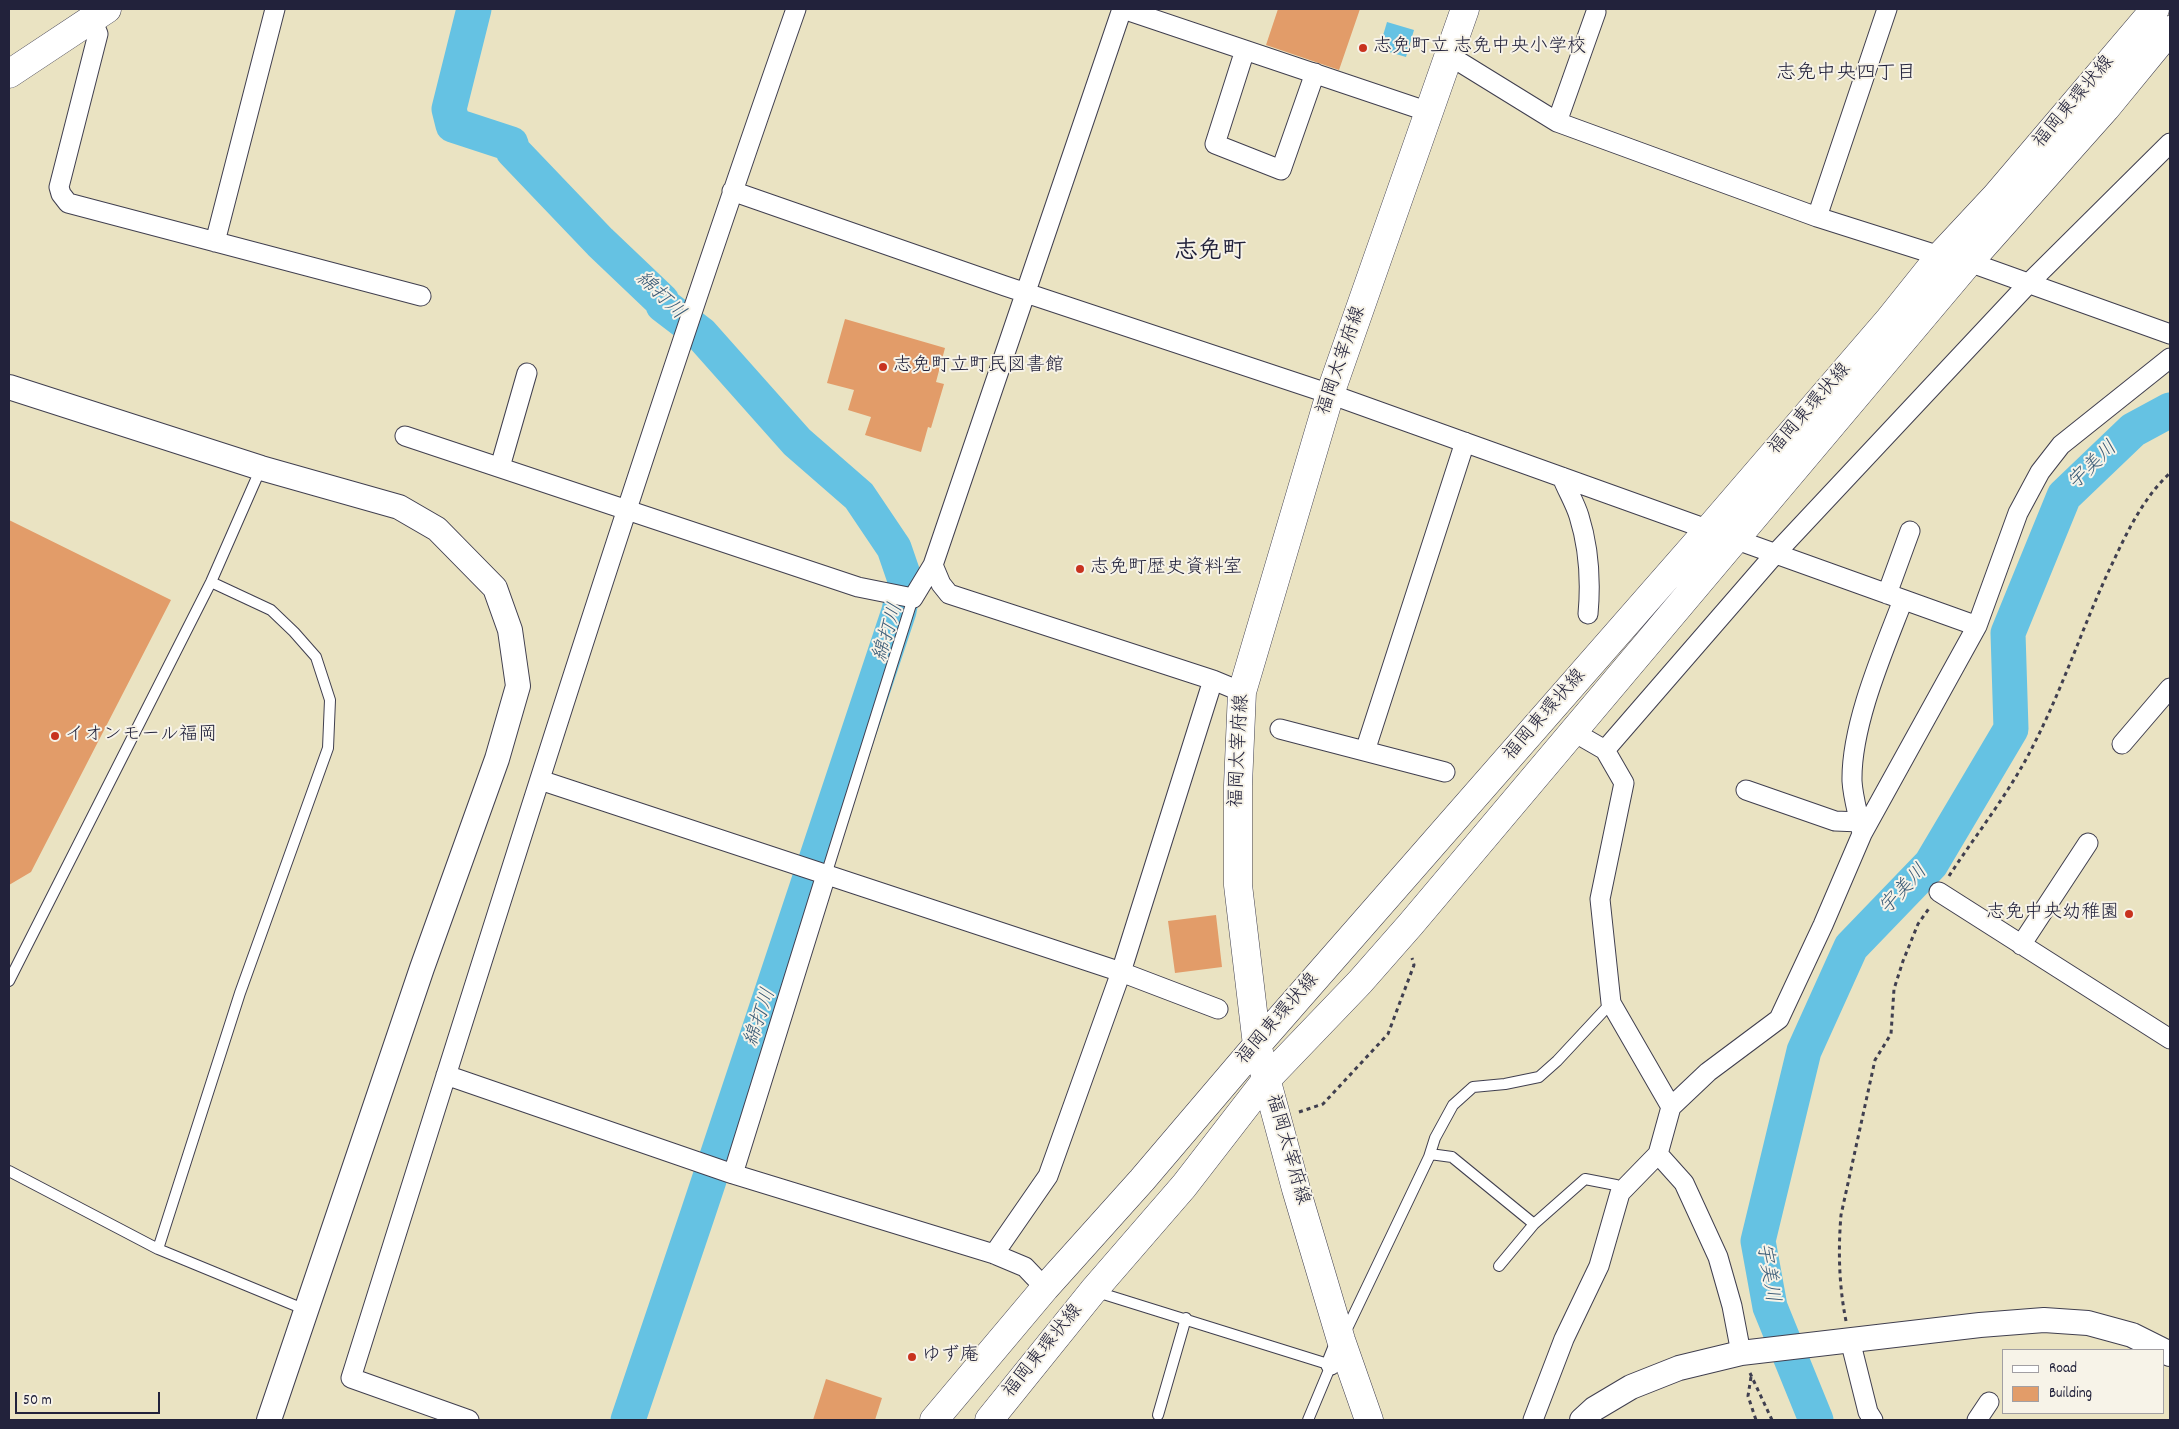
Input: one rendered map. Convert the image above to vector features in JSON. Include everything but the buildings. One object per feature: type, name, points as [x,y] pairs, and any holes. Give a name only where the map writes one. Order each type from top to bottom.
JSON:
[{"type":"main road","name":"福岡太宰府線","points":[[1369,1420],[1342,1340],[1277,1120],[1257,1045],[1238,885],[1238,786],[1242,692],[1330,394],[1465,9]]},
{"type":"main road","name":"福岡東環状線","points":[[934,1420],[1045,1288],[1142,1180],[1257,1045],[1708,530],[1888,321],[1940,256],[1996,196],[2155,9]]},
{"type":"main road","points":[[9,74],[100,14]]},
{"type":"main road","name":"福岡東環状線","points":[[989,1420],[1093,1291],[1184,1186],[1266,1080],[1360,982],[1405,930],[1736,540],[1968,262],[2106,108],[2170,30]]},
{"type":"street","points":[[215,242],[276,9]]},
{"type":"street","points":[[469,1420],[351,1378],[540,780],[628,509],[732,191],[796,9]]},
{"type":"street","points":[[405,436],[858,587],[913,598],[933,565],[1123,9],[1430,112]]},
{"type":"street","points":[[1817,216],[1887,9]]},
{"type":"street","points":[[1557,122],[1596,12]]},
{"type":"street","points":[[100,14],[98,34],[59,187],[61,194],[68,203],[422,296]]},
{"type":"street","points":[[1245,50],[1215,144],[1281,170],[1314,73]]},
{"type":"street","points":[[1450,56],[1557,122],[1817,216],[1940,256]]},
{"type":"street","points":[[1605,750],[1775,554],[2029,283],[2170,142]]},
{"type":"street","points":[[732,191],[1025,293],[1330,394],[1977,626]]},
{"type":"street","points":[[1968,262],[2170,334]]},
{"type":"street","points":[[1533,1420],[1564,1339],[1599,1266],[1620,1193],[1658,1154],[1671,1106],[1708,1072],[1779,1019],[1823,925],[1861,828],[1977,626],[2018,513],[2040,472],[2061,445],[2170,358]]},
{"type":"street","points":[[500,467],[527,373]]},
{"type":"street","points":[[9,387],[261,468],[399,507],[437,529],[495,588],[510,630],[518,686],[497,759],[422,968],[308,1310],[269,1420]]},
{"type":"street","points":[[1365,751],[1465,442]]},
{"type":"street","points":[[1562,477],[1579,515],[1587,551],[1590,583],[1588,614]]},
{"type":"street","points":[[1861,828],[1852,780],[1857,740],[1895,597],[1910,531]]},
{"type":"street","points":[[933,565],[941,584],[950,594],[1213,680],[1242,692]]},
{"type":"street","points":[[994,1254],[1048,1176],[1121,972],[1213,680]]},
{"type":"street","points":[[2122,744],[2170,688]]},
{"type":"street","points":[[1280,729],[1445,772]]},
{"type":"street","points":[[1572,731],[1605,750],[1624,783],[1600,899],[1611,1003],[1671,1106]]},
{"type":"street","points":[[540,780],[1121,972],[1218,1009]]},
{"type":"street","points":[[1746,790],[1835,821],[1861,828]]},
{"type":"street","points":[[2021,945],[2088,843]]},
{"type":"street","points":[[733,1174],[826,875]]},
{"type":"street","points":[[1939,892],[2170,1039]]},
{"type":"street","points":[[446,1075],[733,1174],[994,1254],[1025,1267],[1045,1288]]},
{"type":"street","points":[[1658,1154],[1684,1183],[1718,1257],[1747,1360]]},
{"type":"street","points":[[1582,1420],[1594,1409],[1632,1387],[1679,1368],[1747,1360],[1843,1342],[2044,1320],[2088,1323],[2132,1335],[2160,1349]]},
{"type":"street","points":[[1331,1365],[1342,1340]]},
{"type":"street","points":[[1843,1342],[1868,1412],[1873,1420]]},
{"type":"street","points":[[1977,1420],[1989,1402]]},
{"type":"lane","points":[[9,981],[211,582],[261,468]]},
{"type":"lane","points":[[158,1250],[244,984],[328,748],[330,700],[316,657],[271,610],[211,582]]},
{"type":"lane","points":[[826,875],[913,598]]},
{"type":"lane","points":[[1342,1340],[1430,1154],[1435,1138],[1453,1105],[1473,1087],[1505,1084],[1539,1077],[1557,1061],[1611,1003]]},
{"type":"lane","points":[[1430,1154],[1452,1157],[1534,1224]]},
{"type":"lane","points":[[9,1171],[158,1250],[308,1310]]},
{"type":"lane","points":[[1499,1266],[1534,1224],[1585,1179],[1616,1185],[1623,1190]]},
{"type":"lane","points":[[1093,1291],[1186,1318],[1331,1365],[1308,1420]]},
{"type":"lane","points":[[1158,1415],[1186,1318]]},
{"type":"path","points":[[1277,1120],[1323,1104],[1388,1034],[1414,965],[1405,930]]},
{"type":"path","points":[[1747,1360],[1748,1396],[1756,1420]]},
{"type":"path","points":[[1747,1360],[1772,1420]]},
{"type":"water","points":[[1387,22],[1414,30],[1406,57],[1379,49]]},
{"type":"waterway","name":"綿打川","points":[[474,9],[449,109],[453,125],[511,144],[513,151],[600,242],[662,301],[663,305],[701,334],[797,442],[859,496],[894,548],[905,580],[899,611],[628,1420]]},
{"type":"waterway","name":"宇美川","points":[[1816,1420],[1770,1307],[1758,1241],[1804,1051],[1851,947],[1931,864],[2011,729],[2008,633],[2064,496],[2133,430],[2170,410]]},
{"type":"place","name":"志免町立 志免中央小学校","points":[[1363,48]]},
{"type":"place","name":"志免町立町民図書館","points":[[883,367]]},
{"type":"place","name":"志免町歴史資料室","points":[[1080,569]]},
{"type":"place","name":"イオンモール福岡","points":[[55,736]]},
{"type":"place","name":"志免中央幼稚園","points":[[2129,914]]},
{"type":"place","name":"ゆず庵","points":[[912,1357]]},
{"type":"district","name":"志免中央四丁目","points":[[1846,75]]},
{"type":"district","name":"志免町","points":[[1210,254]]}]
